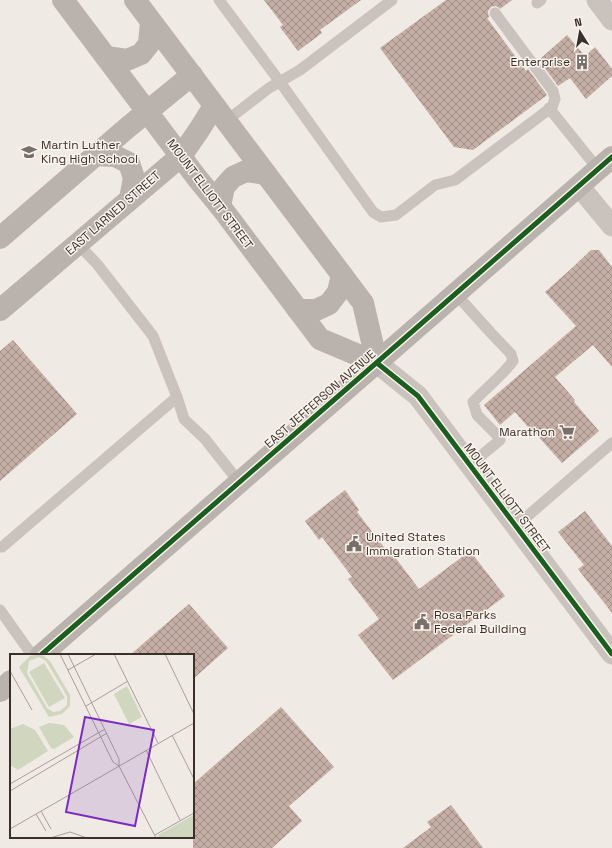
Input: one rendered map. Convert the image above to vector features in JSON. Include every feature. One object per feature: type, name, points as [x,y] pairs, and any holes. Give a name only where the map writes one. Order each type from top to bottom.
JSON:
[{"type":"main road","name":"MOUNT ELLIOTT STREET","points":[[63,0],[320,339],[377,363]]},
{"type":"main road","points":[[135,0],[363,303],[377,363]]},
{"type":"main road","points":[[106,57],[128,60],[141,54],[149,44],[151,22]]},
{"type":"main road","points":[[0,238],[192,74]]},
{"type":"main road","name":"EAST LARNED STREET","points":[[0,310],[181,156],[200,130],[220,113]]},
{"type":"main road","points":[[96,155],[114,156],[129,163],[134,178],[130,199]]},
{"type":"main road","name":"EAST JEFFERSON AVENUE","points":[[42,654],[605,163]]},
{"type":"main road","points":[[220,206],[224,187],[233,176],[246,171],[266,174]]},
{"type":"main road","points":[[298,310],[316,310],[330,304],[338,292],[342,275]]},
{"type":"main road","points":[[0,691],[10,682]]},
{"type":"street","points":[[597,0],[612,20]]},
{"type":"street","points":[[579,186],[612,226]]},
{"type":"street","name":"MOUNT ELLIOTT STREET","points":[[377,363],[418,396],[612,654]]},
{"type":"lane","points":[[219,0],[373,212],[381,217],[396,214],[435,185],[455,180],[552,107],[555,99],[553,91],[495,13]]},
{"type":"lane","points":[[220,113],[300,70],[377,4],[392,0]]},
{"type":"lane","points":[[549,108],[605,163]]},
{"type":"lane","points":[[78,244],[97,264],[153,336],[184,419],[205,439],[239,482]]},
{"type":"lane","points":[[456,294],[512,354],[512,361],[505,371],[473,402],[477,415],[500,440],[470,465]]},
{"type":"lane","points":[[2,547],[177,397]]},
{"type":"lane","points":[[516,526],[612,443]]},
{"type":"lane","points":[[0,610],[31,654]]},
{"type":"building","points":[[264,0],[361,0],[320,30],[322,33],[298,51],[280,27],[283,25]]},
{"type":"building","points":[[446,0],[512,0],[500,9],[495,6],[491,7],[488,11],[489,17],[487,18],[526,71],[528,69],[547,95],[473,150],[454,147],[380,48]]},
{"type":"building","name":"Enterprise","points":[[567,35],[585,56],[595,47],[612,69],[612,76],[586,99],[570,78],[558,86],[539,60]]},
{"type":"building","points":[[591,250],[599,250],[612,267],[612,367],[593,345],[555,377],[599,431],[562,463],[515,412],[500,425],[484,405],[576,326],[545,292]]},
{"type":"building","points":[[13,340],[77,414],[0,481],[0,351]]},
{"type":"building","name":"Rosa Parks Federal Building","points":[[345,490],[359,510],[357,512],[386,550],[388,548],[419,589],[470,551],[505,596],[393,680],[358,635],[379,619],[348,579],[352,577],[322,537],[319,540],[305,521]]},
{"type":"building","points":[[585,511],[612,546],[612,613],[578,569],[584,565],[558,532]]},
{"type":"building","points":[[189,604],[228,648],[194,678],[194,654],[131,654]]},
{"type":"building","points":[[281,707],[334,767],[289,806],[302,821],[272,848],[193,848],[194,783]]},
{"type":"building","points":[[451,805],[483,848],[403,848],[431,827],[427,822]]},
{"type":"cycle path","points":[[42,654],[612,157]]},
{"type":"cycle path","points":[[377,363],[418,396],[612,654]]},
{"type":"place","name":"Enterprise","points":[[582,62]]},
{"type":"place","name":"Martin Luther King High School","points":[[29,152]]},
{"type":"place","name":"Marathon","points":[[567,432]]},
{"type":"place","name":"United States Immigration Station","points":[[354,544]]},
{"type":"place","name":"Rosa Parks Federal Building","points":[[422,622]]}]
